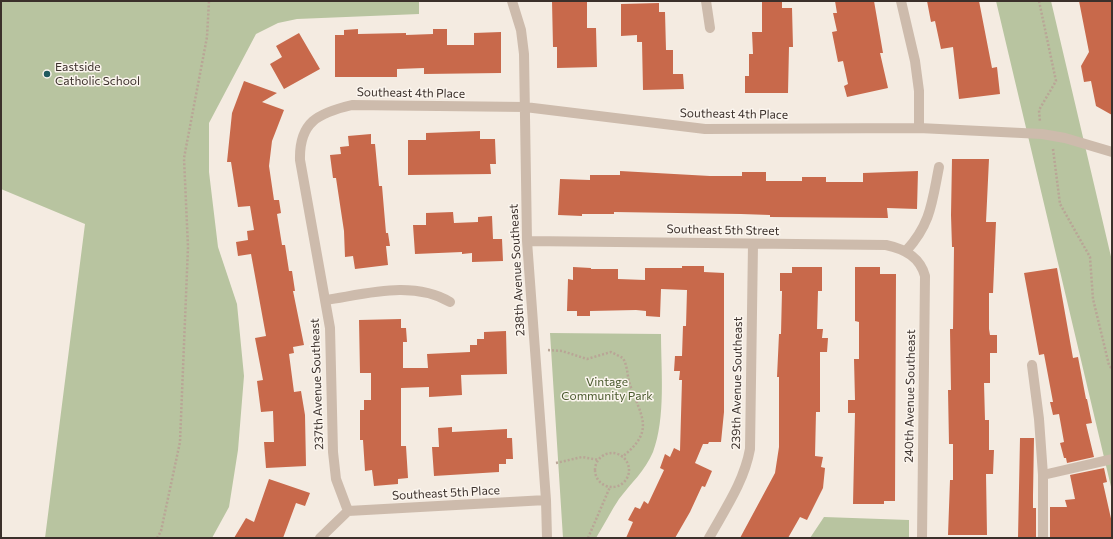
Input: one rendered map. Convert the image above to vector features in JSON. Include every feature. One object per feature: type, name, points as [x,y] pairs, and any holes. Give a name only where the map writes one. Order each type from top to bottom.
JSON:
[{"type":"street","name":"238th Avenue Southeast","points":[[512,1],[521,30],[524,54],[527,242],[546,500],[547,538]]},
{"type":"street","points":[[706,1],[710,28]]},
{"type":"street","points":[[901,1],[915,61],[919,91],[919,128]]},
{"type":"street","name":"Southeast 4th Place","points":[[310,124],[321,115],[334,109],[352,105],[525,107],[705,129],[919,128],[1042,134],[1065,138],[1112,152]]},
{"type":"street","name":"237th Avenue Southeast","points":[[310,124],[302,135],[300,160],[330,328],[332,452],[336,479],[348,511]]},
{"type":"street","points":[[906,251],[917,239],[929,218],[939,167]]},
{"type":"street","name":"Southeast 5th Street","points":[[527,242],[886,245],[906,251],[915,257]]},
{"type":"street","name":"239th Avenue Southeast","points":[[709,538],[738,486],[746,466],[750,449],[753,244]]},
{"type":"street","name":"240th Avenue Southeast","points":[[915,257],[922,266],[925,276],[922,538]]},
{"type":"street","points":[[326,300],[408,289],[430,293],[450,302]]},
{"type":"street","points":[[1032,365],[1039,419],[1043,475],[1043,538]]},
{"type":"street","points":[[1043,475],[1112,459]]},
{"type":"street","name":"Southeast 5th Place","points":[[348,511],[546,500]]},
{"type":"street","points":[[320,538],[348,511]]},
{"type":"path","points":[[157,538],[161,531],[180,442],[188,247],[184,158],[207,37],[209,1]]},
{"type":"path","points":[[1039,1],[1056,81],[1039,110],[1042,134],[1055,151],[1060,204],[1090,257],[1093,299],[1109,365],[1112,369]]},
{"type":"path","points":[[535,351],[557,350],[587,359],[611,352],[622,358],[640,411],[643,430],[640,439],[622,456]]},
{"type":"path","points":[[611,453],[622,456],[628,465],[628,476],[622,484],[610,487],[602,484],[598,479],[595,468],[599,460],[605,454],[611,453]]},
{"type":"path","points":[[543,464],[560,463],[579,457],[599,460]]},
{"type":"path","points":[[588,538],[610,487]]},
{"type":"green space","points":[[1,1],[419,1],[419,14],[297,19],[278,23],[256,34],[209,123],[209,172],[218,247],[237,304],[244,376],[238,450],[229,507],[212,538],[45,538],[85,224],[1,189]]},
{"type":"green space","points":[[996,1],[1051,1],[1112,261],[1112,491]]},
{"type":"green space","name":"Vintage Community Park","points":[[550,333],[661,334],[662,394],[660,424],[653,452],[642,471],[619,499],[596,538],[563,538]]},
{"type":"green space","points":[[824,517],[909,520],[909,538],[810,538]]},
{"type":"building","points":[[552,1],[587,1],[587,28],[596,28],[597,67],[557,68],[557,47],[553,47]]},
{"type":"building","points":[[762,1],[782,1],[782,8],[792,8],[793,47],[789,47],[788,93],[745,93],[745,76],[749,76],[749,54],[753,54],[752,32],[762,32]]},
{"type":"building","points":[[835,1],[874,1],[883,53],[880,53],[888,88],[847,97],[844,86],[848,84],[843,61],[838,62],[832,32],[837,31],[833,13],[837,13]]},
{"type":"building","points":[[927,1],[979,1],[992,68],[997,67],[1000,94],[959,99],[953,47],[941,49],[935,21],[931,22]]},
{"type":"building","points":[[1079,1],[1112,1],[1112,115],[1096,106],[1091,81],[1084,82],[1081,66],[1089,52]]},
{"type":"building","points":[[659,3],[659,12],[665,12],[666,50],[673,50],[673,74],[683,74],[684,89],[643,90],[642,42],[637,42],[637,35],[621,36],[621,4]]},
{"type":"building","points":[[358,29],[358,34],[406,33],[406,35],[433,34],[433,29],[447,29],[447,45],[474,45],[474,33],[501,32],[501,73],[424,74],[424,68],[397,69],[397,77],[335,77],[335,35],[344,35],[344,30]]},
{"type":"building","points":[[299,33],[320,69],[284,89],[270,64],[282,57],[276,46]]},
{"type":"building","points":[[244,81],[277,93],[262,102],[284,110],[272,141],[269,166],[274,200],[279,200],[281,213],[277,214],[282,245],[285,245],[289,271],[292,271],[295,291],[293,291],[304,345],[293,347],[294,353],[289,354],[294,392],[301,391],[305,415],[306,466],[266,468],[264,442],[274,442],[273,411],[261,412],[257,381],[263,380],[255,338],[266,336],[251,254],[238,256],[236,242],[248,240],[247,231],[254,230],[250,206],[238,207],[231,162],[227,162],[232,113]]},
{"type":"building","points":[[480,131],[480,139],[495,139],[496,164],[490,164],[491,174],[408,175],[408,140],[426,140],[426,133]]},
{"type":"building","points":[[371,134],[371,144],[375,144],[379,186],[382,186],[386,233],[388,233],[390,246],[386,246],[388,265],[355,269],[353,256],[345,257],[344,231],[336,178],[333,178],[330,155],[341,154],[340,147],[349,146],[348,136]]},
{"type":"building","points":[[952,159],[989,159],[986,222],[996,222],[993,293],[989,293],[989,329],[990,335],[997,335],[997,353],[990,353],[990,383],[984,383],[985,420],[989,420],[989,450],[994,450],[993,474],[986,474],[987,535],[948,535],[950,480],[953,480],[953,444],[949,444],[948,390],[951,390],[950,329],[953,329],[954,247],[952,247],[951,215]]},
{"type":"building","points":[[620,171],[710,176],[742,176],[742,172],[766,172],[766,181],[802,181],[802,177],[826,177],[826,182],[863,182],[863,173],[918,171],[917,209],[887,208],[888,218],[770,217],[770,215],[741,214],[614,212],[614,214],[582,214],[582,216],[558,215],[560,179],[590,180],[590,175],[620,175]]},
{"type":"building","points":[[453,212],[454,223],[478,222],[478,217],[492,216],[493,239],[502,239],[503,261],[472,262],[472,253],[462,254],[462,252],[415,254],[413,225],[426,225],[426,213]]},
{"type":"building","points":[[682,266],[704,266],[704,272],[724,273],[724,412],[721,442],[709,442],[708,444],[703,444],[695,463],[712,471],[705,487],[702,486],[690,512],[675,538],[626,538],[633,522],[628,520],[635,507],[640,509],[644,501],[648,504],[664,470],[660,468],[665,454],[670,457],[674,448],[680,451],[682,380],[679,380],[680,371],[674,371],[675,356],[682,356],[683,326],[686,326],[687,290],[661,289],[660,317],[646,316],[646,311],[636,310],[590,311],[590,316],[577,316],[577,311],[567,311],[568,279],[573,280],[573,267],[618,269],[618,279],[645,280],[645,268],[682,268]]},
{"type":"building","points":[[792,267],[822,267],[822,291],[818,291],[817,329],[823,329],[822,338],[828,338],[827,352],[820,352],[820,412],[816,412],[815,456],[823,457],[821,467],[825,468],[823,488],[807,520],[800,517],[788,538],[740,538],[775,473],[779,447],[779,377],[777,377],[779,334],[781,334],[782,291],[780,291],[780,273],[792,273]]},
{"type":"building","points":[[855,267],[880,267],[880,274],[896,274],[895,501],[884,501],[884,504],[853,504],[855,413],[848,413],[848,400],[855,400],[854,359],[859,359],[859,322],[855,321]]},
{"type":"building","points":[[1057,268],[1073,358],[1078,357],[1092,423],[1086,424],[1094,457],[1067,463],[1060,443],[1064,442],[1059,414],[1053,415],[1050,402],[1053,402],[1044,354],[1039,355],[1024,273]]},
{"type":"building","points":[[401,319],[401,328],[406,328],[407,342],[403,342],[403,368],[428,368],[427,354],[470,352],[470,345],[477,345],[477,339],[484,339],[484,332],[506,331],[507,374],[461,375],[462,395],[429,397],[429,387],[401,388],[401,446],[406,446],[408,478],[398,479],[398,484],[374,486],[372,470],[365,471],[363,440],[360,440],[360,410],[364,410],[364,400],[371,400],[371,373],[360,373],[359,320]]},
{"type":"building","points":[[452,427],[452,432],[507,429],[507,438],[512,438],[513,459],[506,459],[506,464],[499,464],[499,472],[434,476],[432,447],[439,447],[438,428]]},
{"type":"building","points":[[1020,438],[1034,438],[1033,508],[1036,508],[1036,538],[1018,538]]},
{"type":"building","points":[[1104,468],[1107,482],[1103,483],[1112,523],[1112,538],[1050,537],[1050,507],[1067,507],[1065,500],[1075,499],[1070,475]]},
{"type":"building","points":[[269,479],[310,493],[305,506],[296,503],[283,538],[234,538],[246,518],[254,522]]},
{"type":"place","name":"Eastside Catholic School","points":[[47,74]]}]
